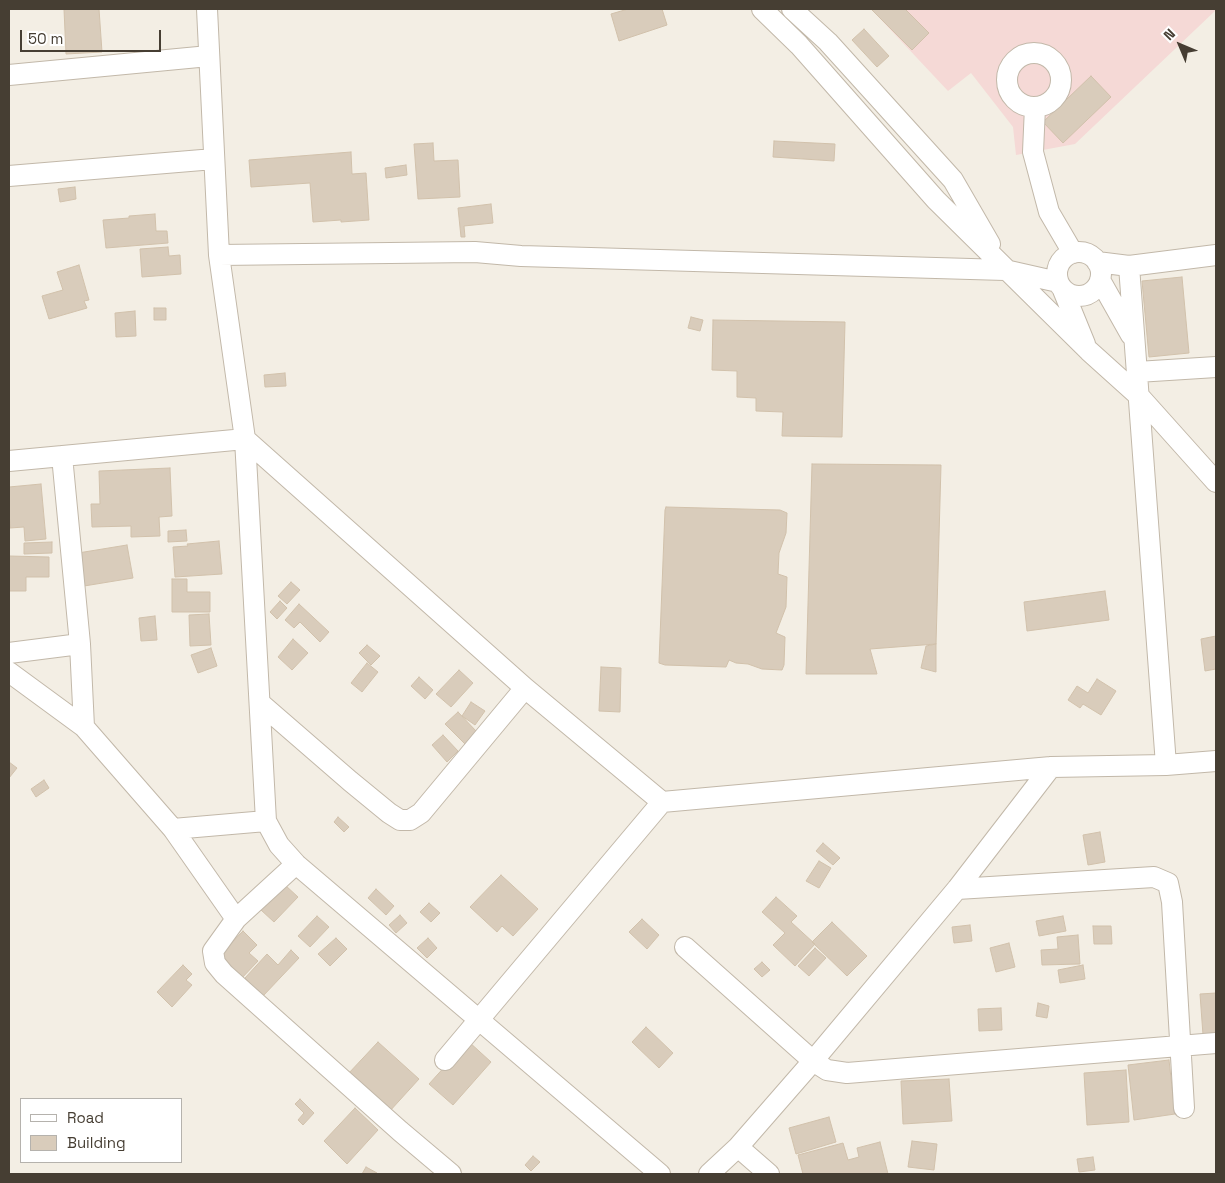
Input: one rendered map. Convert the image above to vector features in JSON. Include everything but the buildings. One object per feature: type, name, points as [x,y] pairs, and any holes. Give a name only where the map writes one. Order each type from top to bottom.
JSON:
[{"type":"street","points":[[207,9],[220,255],[245,439],[266,821],[279,845],[296,864],[660,1174]]},
{"type":"street","points":[[762,9],[799,45],[936,200],[1088,351],[1139,396],[1216,482]]},
{"type":"street","points":[[792,9],[828,42],[953,180],[1005,270]]},
{"type":"street","points":[[9,75],[209,56]]},
{"type":"street","points":[[1034,107],[1033,152],[1049,212],[1073,253]]},
{"type":"street","points":[[9,176],[214,159]]},
{"type":"street","points":[[220,255],[474,252],[521,256],[1005,270],[1061,286],[1071,295],[1080,296],[1089,294],[1096,288],[1099,271]]},
{"type":"street","points":[[1088,351],[1057,273],[1059,264],[1065,257],[1073,253],[1091,256],[1135,341]]},
{"type":"street","points":[[1099,271],[1216,255]]},
{"type":"street","points":[[1129,266],[1166,765]]},
{"type":"street","points":[[1137,372],[1216,367]]},
{"type":"street","points":[[9,460],[245,439],[525,688],[662,802]]},
{"type":"street","points":[[62,456],[80,644],[84,727]]},
{"type":"street","points":[[9,653],[80,644]]},
{"type":"street","points":[[9,672],[84,727],[173,829],[236,919]]},
{"type":"street","points":[[260,703],[350,782],[389,813],[400,820],[410,820],[421,813],[525,688]]},
{"type":"street","points":[[444,1060],[662,802],[1051,767],[1166,765],[1216,761]]},
{"type":"street","points":[[709,1174],[738,1147],[813,1061],[957,889],[1051,767]]},
{"type":"street","points":[[173,829],[266,821]]},
{"type":"street","points":[[296,864],[236,919],[213,951],[215,963],[224,974],[400,1132],[451,1174]]},
{"type":"street","points":[[957,889],[1154,877],[1168,882],[1172,902],[1184,1108]]},
{"type":"street","points":[[685,947],[813,1061],[827,1070],[847,1073],[1216,1043]]},
{"type":"street","points":[[738,1147],[769,1174]]},
{"type":"shaded area","points":[[871,9],[1216,10],[1075,144],[1016,155],[1013,127],[971,73],[948,91]]}]
